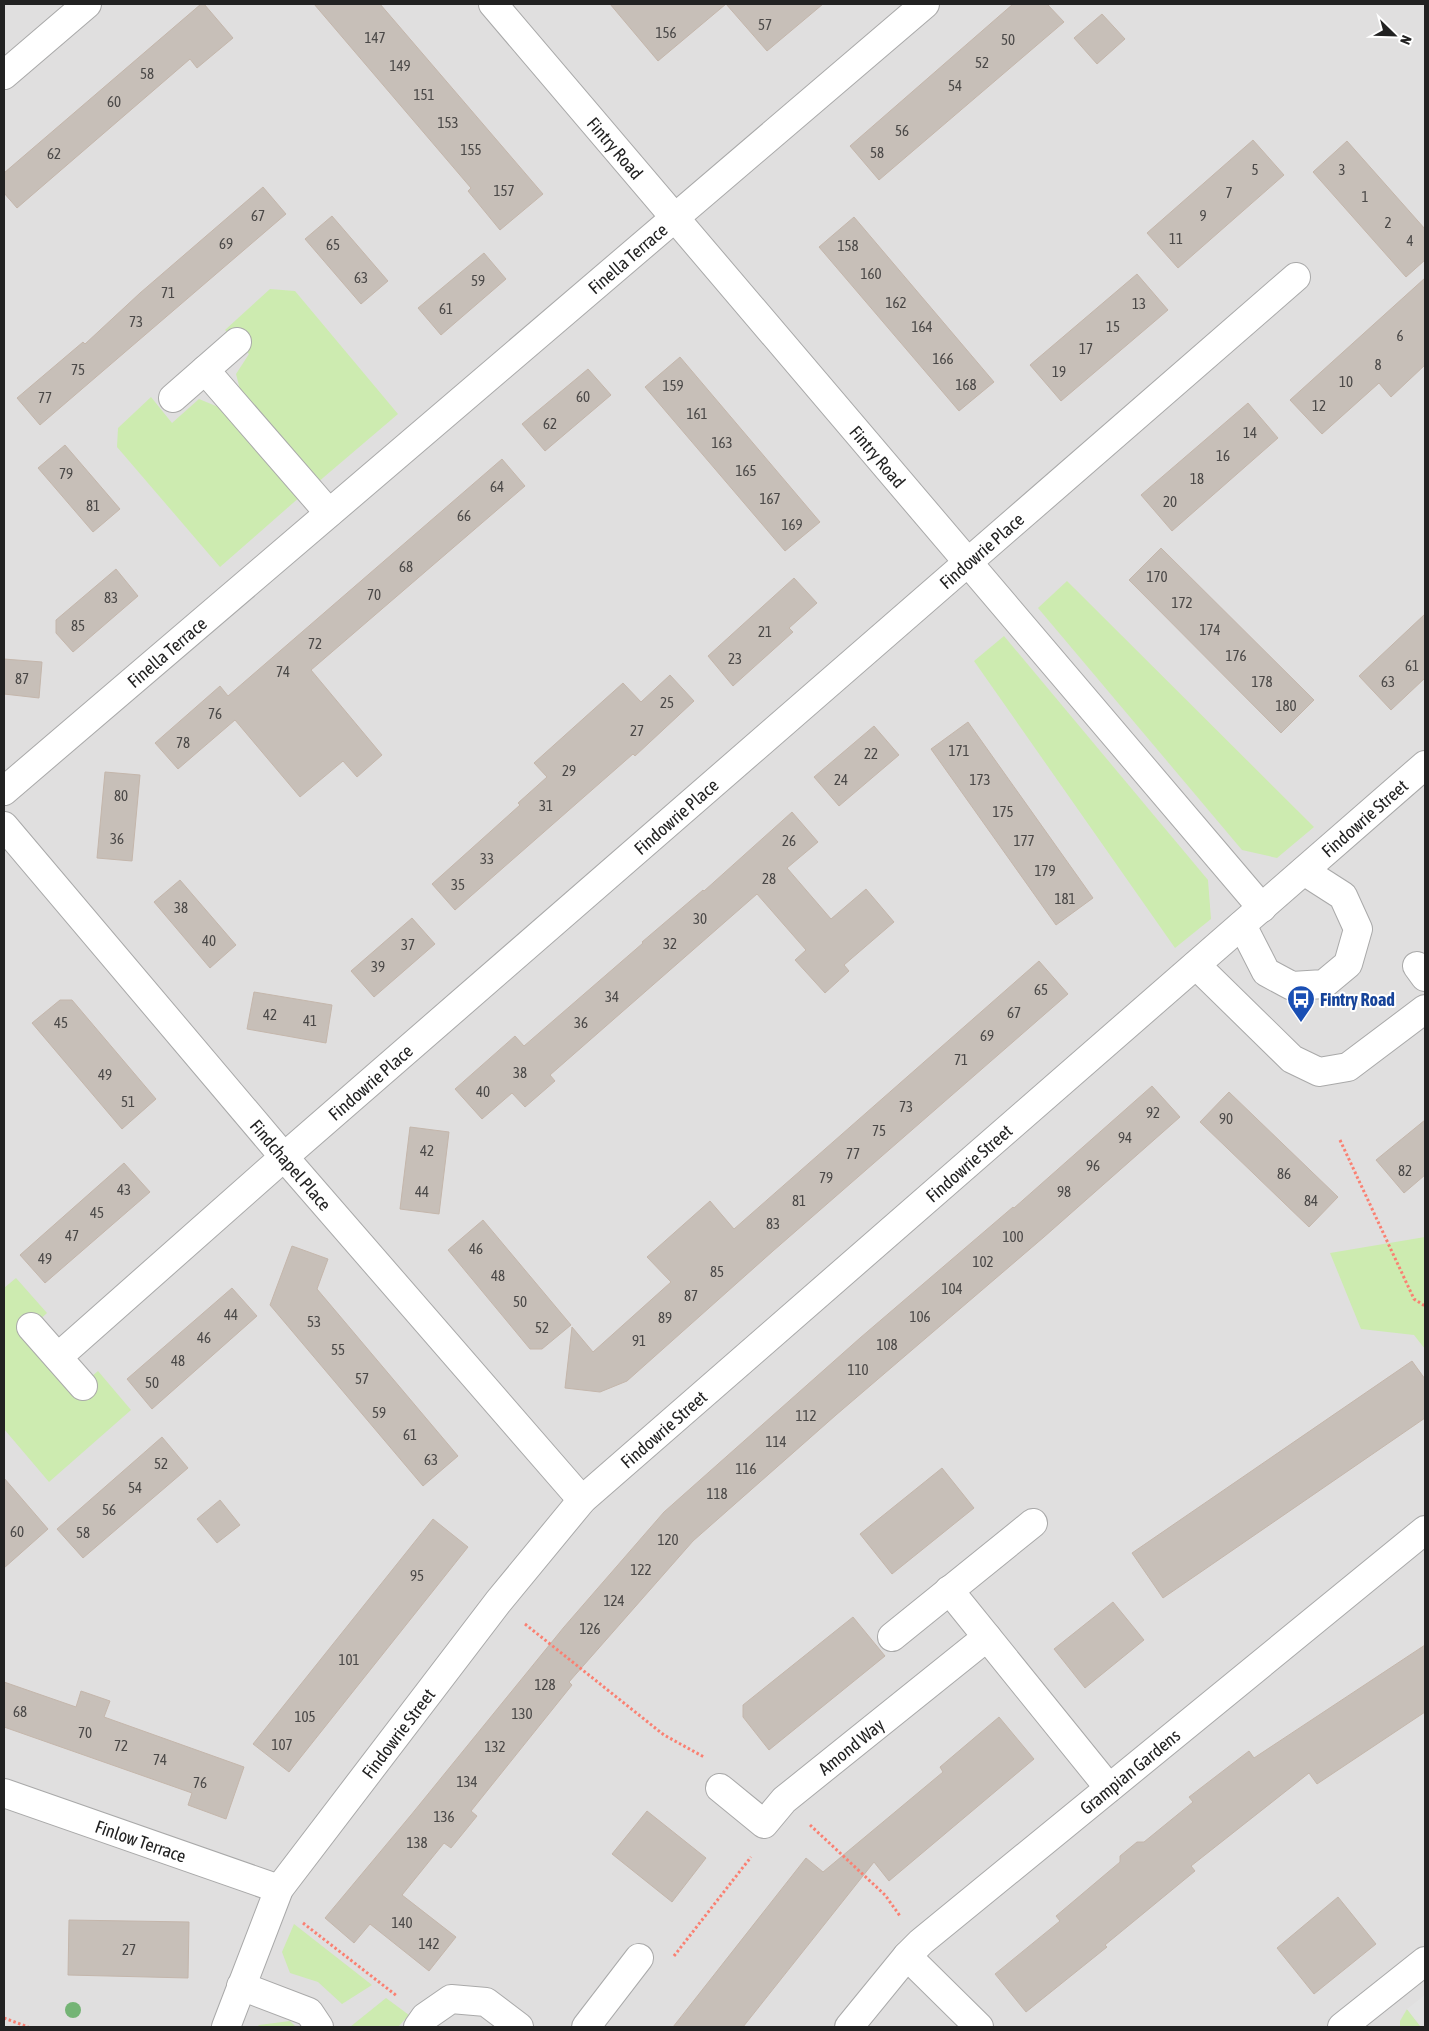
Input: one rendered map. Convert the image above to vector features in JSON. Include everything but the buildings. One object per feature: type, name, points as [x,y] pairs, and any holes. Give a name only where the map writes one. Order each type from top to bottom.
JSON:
[{"type":"street","points":[[4,75],[87,4]]},
{"type":"street","name":"Fintry Road","points":[[493,4],[969,563],[1252,917]]},
{"type":"street","name":"Finella Terrace","points":[[4,791],[925,4]]},
{"type":"street","name":"Findowrie Place","points":[[58,1357],[284,1157],[1296,277]]},
{"type":"street","points":[[173,398],[237,342]]},
{"type":"street","points":[[205,370],[329,513]]},
{"type":"street","name":"Findowrie Street","points":[[226,2027],[279,1889],[498,1602],[582,1500],[1425,765]]},
{"type":"street","name":"Findchapel Place","points":[[4,826],[284,1157],[582,1500]]},
{"type":"street","name":"Findowrie Street","points":[[1252,917],[1266,972],[1292,986],[1324,984],[1348,964],[1358,929],[1343,896],[1304,872]]},
{"type":"street","points":[[1196,965],[1292,1059],[1319,1072],[1348,1067],[1425,1009]]},
{"type":"street","points":[[31,1327],[83,1386]]},
{"type":"street","points":[[892,1637],[1032,1523]]},
{"type":"street","name":"Grampian Gardens","points":[[849,2027],[920,1942],[1425,1530]]},
{"type":"street","points":[[949,1590],[1109,1788]]},
{"type":"street","name":"Amond Way","points":[[764,1824],[784,1800],[987,1637]]},
{"type":"street","points":[[720,1788],[764,1824]]},
{"type":"street","name":"Finlow Terrace","points":[[4,1793],[279,1889]]},
{"type":"street","points":[[907,1956],[979,2027]]},
{"type":"street","points":[[586,2027],[639,1958]]},
{"type":"street","points":[[1350,2025],[1425,1961]]},
{"type":"street","points":[[241,1986],[309,2012],[319,2027]]},
{"type":"street","points":[[422,2022],[451,1999],[486,2002],[519,2027]]},
{"type":"path","points":[[1340,1140],[1414,1300],[1425,1306]]},
{"type":"path","points":[[639,1958],[660,1974],[758,1848],[764,1824]]},
{"type":"path","points":[[279,1889],[297,1918],[422,2022]]},
{"type":"path","points":[[4,2018],[28,2027]]},
{"type":"shaded area","points":[[4,4],[1425,4],[1425,2027],[4,2027]]},
{"type":"shaded area","points":[[1425,1995],[1425,2027],[1421,2027],[1407,2009]]},
{"type":"green space","points":[[270,289],[295,291],[398,414],[317,483],[242,397],[236,374],[249,354],[225,330]]},
{"type":"green space","points":[[151,397],[172,423],[199,399],[228,411],[301,496],[220,567],[117,447],[118,428]]},
{"type":"green space","points":[[1067,581],[1314,827],[1277,858],[1242,850],[1038,608]]},
{"type":"green space","points":[[1004,636],[1208,880],[1211,919],[1175,948],[974,661]]},
{"type":"green space","points":[[1425,1237],[1425,1349],[1414,1335],[1361,1329],[1330,1253]]},
{"type":"green space","points":[[16,1278],[47,1313],[21,1337],[71,1394],[98,1371],[131,1410],[49,1482],[4,1429],[4,1288]]},
{"type":"green space","points":[[294,1924],[372,1985],[342,2004],[318,1982],[290,1973],[282,1952]]},
{"type":"green space","points":[[386,1998],[409,2015],[398,2027],[350,2027]]},
{"type":"green space","points":[[1407,2009],[1421,2027],[1400,2027],[1400,2021]]},
{"type":"green space","points":[[290,2021],[296,2027],[257,2027],[259,2025]]},
{"type":"place","name":"Fintry Road","points":[[1301,1023]]}]
